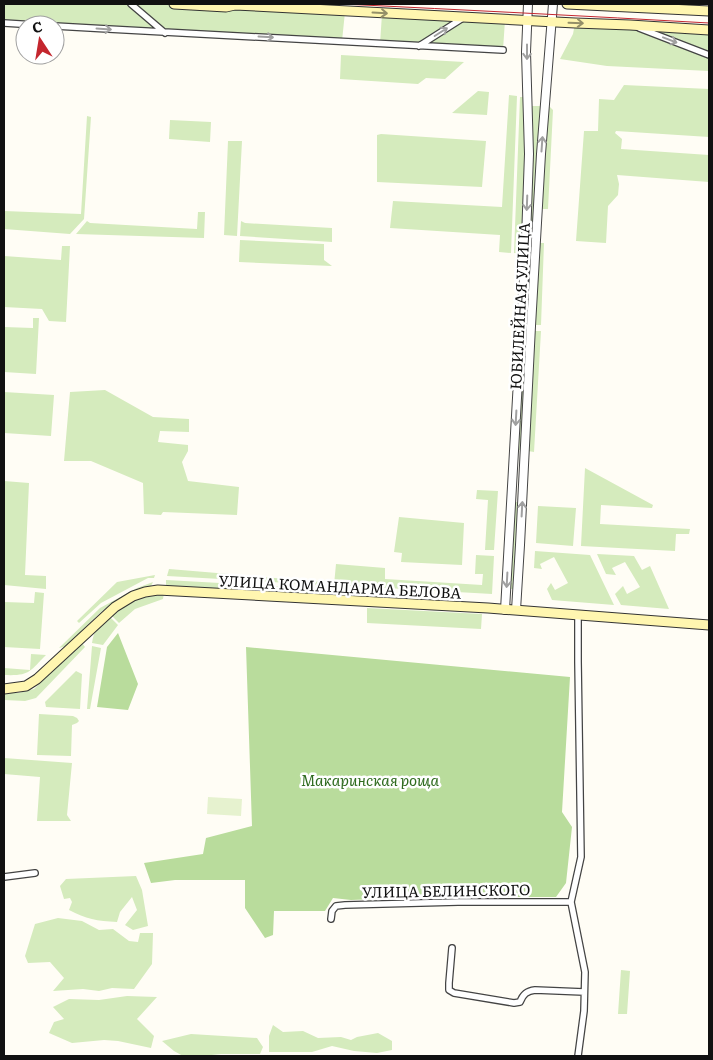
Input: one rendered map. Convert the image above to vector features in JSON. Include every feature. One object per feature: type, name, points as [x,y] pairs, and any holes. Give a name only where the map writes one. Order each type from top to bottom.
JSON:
[{"type":"main road","points":[[174,4],[235,5],[709,30]]},
{"type":"main road","points":[[567,4],[709,11]]},
{"type":"main road","name":"УЛИЦА КОМАНДАРМА БЕЛОВА","points":[[4,688],[11,689],[26,686],[37,679],[115,607],[133,596],[158,590],[516,610],[709,625]]},
{"type":"street","points":[[131,4],[165,33]]},
{"type":"street","name":"ЮБИЛЕЙНАЯ УЛИЦА","points":[[505,610],[526,239],[529,154],[526,52],[528,4]]},
{"type":"street","name":"ЮБИЛЕЙНАЯ УЛИЦА","points":[[516,610],[544,103],[553,4]]},
{"type":"street","points":[[641,8],[656,4]]},
{"type":"street","points":[[419,46],[464,18]]},
{"type":"street","points":[[630,25],[709,55]]},
{"type":"street","points":[[65,27],[503,50]]},
{"type":"street","points":[[528,102],[544,103]]},
{"type":"street","points":[[526,239],[536,240]]},
{"type":"street","points":[[514,454],[524,454]]},
{"type":"street","points":[[578,615],[582,857],[571,902],[585,972],[584,1011],[578,1056]]},
{"type":"street","points":[[4,877],[35,874]]},
{"type":"street","name":"УЛИЦА БЕЛИНСКОГО","points":[[331,919],[332,911],[336,906],[345,904],[571,902]]},
{"type":"street","points":[[452,948],[449,990],[454,993],[514,1003],[520,1002],[523,995],[528,991],[584,992]]},
{"type":"green space","points":[[4,4],[174,4],[345,12],[342,41],[65,26],[65,15],[15,15],[15,24],[4,23]]},
{"type":"green space","points":[[382,14],[505,20],[503,50],[380,44]]},
{"type":"green space","points":[[575,23],[709,30],[709,71],[607,66],[560,59],[573,34]]},
{"type":"green space","points":[[341,55],[464,62],[445,79],[426,78],[418,84],[340,79]]},
{"type":"green space","points":[[624,85],[709,89],[709,137],[616,131],[615,133],[622,139],[621,149],[709,155],[709,182],[617,175],[619,184],[618,195],[608,206],[606,243],[576,241],[584,131],[598,131],[599,99],[614,100]]},
{"type":"green space","points":[[478,91],[489,92],[487,115],[452,113]]},
{"type":"green space","points":[[509,95],[517,96],[511,253],[499,252],[500,235],[390,228],[393,201],[502,207]]},
{"type":"green space","points":[[520,97],[525,97],[527,154],[523,254],[514,253]]},
{"type":"green space","points":[[547,104],[553,110],[548,209],[541,209]]},
{"type":"green space","points":[[531,106],[541,106],[533,236],[529,236]]},
{"type":"green space","points":[[87,116],[91,117],[84,219],[70,234],[4,229],[4,211],[81,214]]},
{"type":"green space","points":[[170,120],[211,122],[210,142],[169,139]]},
{"type":"green space","points":[[377,135],[486,141],[482,187],[377,182]]},
{"type":"green space","points":[[228,141],[242,141],[237,236],[224,235]]},
{"type":"green space","points":[[198,212],[205,212],[204,238],[76,234],[87,221],[90,223],[197,229]]},
{"type":"green space","points":[[241,221],[245,223],[332,228],[332,242],[240,236]]},
{"type":"green space","points":[[240,240],[324,244],[324,260],[332,266],[239,262]]},
{"type":"green space","points":[[529,243],[532,243],[521,450],[518,450]]},
{"type":"green space","points":[[539,243],[544,243],[541,325],[535,325]]},
{"type":"green space","points":[[62,246],[70,246],[66,322],[49,321],[42,309],[4,307],[4,256],[61,260]]},
{"type":"green space","points":[[33,318],[39,318],[36,374],[4,372],[4,327],[33,328]]},
{"type":"green space","points":[[534,331],[541,331],[534,452],[528,451]]},
{"type":"green space","points":[[105,390],[153,417],[189,419],[189,432],[160,431],[158,442],[188,445],[188,451],[182,462],[188,481],[239,487],[237,515],[163,512],[161,515],[144,514],[143,483],[91,461],[64,461],[70,392]]},
{"type":"green space","points":[[4,392],[54,395],[51,436],[4,433]]},
{"type":"green space","points":[[585,468],[653,505],[652,508],[601,505],[600,524],[690,529],[689,534],[676,534],[675,551],[581,546]]},
{"type":"green space","points":[[4,481],[29,483],[25,575],[46,576],[46,589],[4,585]]},
{"type":"green space","points":[[477,490],[498,491],[494,550],[485,550],[488,500],[476,499]]},
{"type":"green space","points":[[515,502],[519,502],[514,589],[510,589]]},
{"type":"green space","points":[[538,506],[576,508],[573,546],[536,543]]},
{"type":"green space","points":[[399,517],[464,523],[462,565],[401,562],[402,553],[394,552]]},
{"type":"green space","points":[[535,551],[590,555],[614,605],[552,600],[547,589],[551,583],[555,590],[568,583],[554,557],[540,564],[542,569],[534,568]]},
{"type":"green space","points":[[597,554],[634,556],[642,570],[650,566],[669,609],[621,605],[615,594],[623,586],[627,594],[640,587],[625,562],[612,568],[616,575],[606,574]]},
{"type":"green space","points":[[476,555],[494,556],[492,594],[334,585],[336,564],[385,568],[385,579],[482,585],[483,574],[475,574]]},
{"type":"green space","points":[[169,569],[323,582],[325,585],[167,576]]},
{"type":"green space","points":[[155,575],[154,578],[148,578],[101,603],[79,623],[77,621],[117,582]]},
{"type":"green space","points":[[166,580],[325,589],[324,596],[166,588]]},
{"type":"green space","points":[[153,582],[151,586],[125,595],[114,602],[67,646],[59,648],[100,608],[137,588]]},
{"type":"green space","points":[[35,592],[44,593],[40,649],[4,647],[4,602],[34,603]]},
{"type":"green space","points":[[164,593],[163,599],[135,609],[119,623],[111,615],[136,599]]},
{"type":"green space","points":[[367,608],[482,614],[481,629],[367,623]]},
{"type":"green space","points":[[109,616],[118,625],[103,645],[92,643],[96,631]]},
{"type":"green space","points":[[118,633],[138,684],[128,710],[97,707],[107,647]]},
{"type":"green space","points":[[82,643],[85,647],[36,698],[25,701],[4,700],[4,693],[18,693],[34,689]]},
{"type":"green space","points":[[92,646],[101,648],[90,709],[87,709]]},
{"type":"green space","name":"Макаринская роща","points":[[246,647],[570,677],[562,812],[572,827],[566,883],[556,897],[427,897],[351,900],[333,898],[325,911],[274,911],[273,935],[265,938],[245,908],[245,880],[175,880],[151,883],[144,863],[203,854],[206,838],[252,826]]},
{"type":"green space","points":[[31,654],[46,655],[28,672],[24,674],[4,675],[4,668],[30,670]]},
{"type":"green space","points":[[76,671],[82,674],[80,709],[46,707],[45,702]]},
{"type":"green space","points":[[39,714],[73,716],[77,718],[79,721],[72,725],[71,756],[37,755]]},
{"type":"green space","points":[[4,758],[72,763],[67,815],[71,821],[37,821],[40,777],[4,774]]},
{"type":"green space","points":[[208,797],[242,799],[241,816],[207,814]]},
{"type":"green space","points":[[136,876],[142,890],[148,926],[133,930],[125,925],[137,910],[132,897],[120,912],[117,922],[98,920],[81,916],[69,910],[72,902],[70,898],[64,899],[60,886],[66,879]]},
{"type":"green space","points":[[58,918],[82,921],[99,930],[113,929],[129,941],[138,942],[140,933],[153,933],[152,964],[134,989],[112,988],[99,991],[83,989],[53,991],[64,978],[50,962],[28,963],[25,956],[35,924]]},
{"type":"green space","points":[[621,970],[630,971],[627,1014],[618,1014]]},
{"type":"green space","points":[[127,996],[157,997],[137,1019],[154,1036],[151,1048],[104,1040],[72,1043],[49,1033],[54,1022],[64,1019],[53,1007],[69,999],[99,1000]]},
{"type":"green space","points":[[273,1025],[283,1032],[303,1031],[318,1038],[341,1037],[351,1040],[378,1033],[392,1041],[392,1050],[377,1053],[354,1051],[332,1046],[312,1052],[269,1052],[269,1036]]},
{"type":"green space","points":[[191,1034],[257,1038],[263,1047],[260,1054],[183,1056],[162,1041]]},
{"type":"tram line","points":[[343,4],[709,23]]}]
